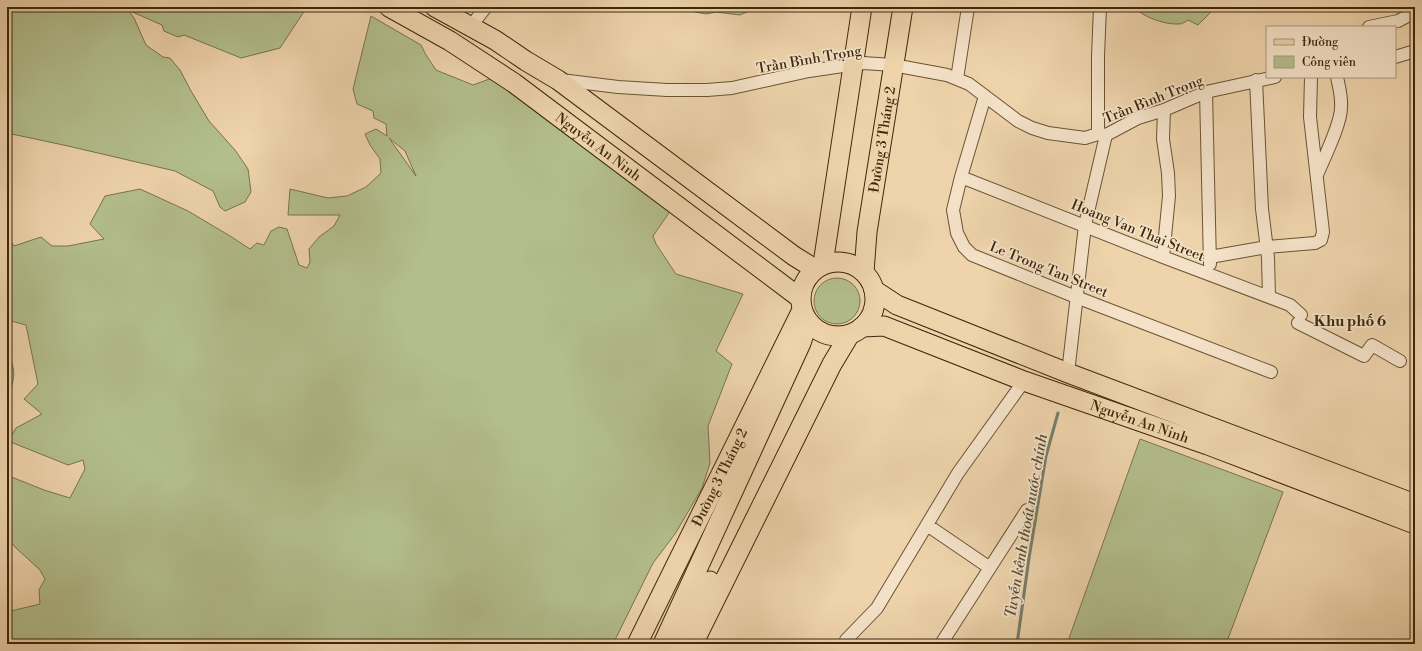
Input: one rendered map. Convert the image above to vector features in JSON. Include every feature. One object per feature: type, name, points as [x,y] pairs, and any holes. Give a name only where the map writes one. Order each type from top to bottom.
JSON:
[{"type":"main road","name":"Nguyễn An Ninh","points":[[389,7],[450,41],[514,83],[803,310]]},
{"type":"main road","name":"Nguyễn An Ninh","points":[[435,7],[471,26],[558,80],[794,256],[823,265]]},
{"type":"main road","name":"Đường 3 Tháng 2","points":[[862,7],[873,64]]},
{"type":"main road","name":"Đường 3 Tháng 2","points":[[858,268],[867,232],[873,64],[871,7]]},
{"type":"main road","name":"Đường 3 Tháng 2","points":[[823,265],[873,64],[892,7]]},
{"type":"main road","name":"Đường 3 Tháng 2","points":[[873,64],[903,7]]},
{"type":"main road","points":[[514,83],[526,61]]},
{"type":"main road","points":[[537,100],[558,80]]},
{"type":"main road","points":[[693,644],[832,364],[850,332],[871,316],[875,304],[874,290],[871,280],[858,268],[842,261],[823,265],[807,277],[804,282],[802,287],[803,310],[816,329],[820,332],[825,334],[850,332]]},
{"type":"main road","name":"Nguyễn An Ninh","points":[[874,290],[897,305],[1068,374],[1415,524]]},
{"type":"main road","name":"Đường 3 Tháng 2","points":[[637,644],[803,310]]},
{"type":"main road","name":"Đường 3 Tháng 2","points":[[663,644],[801,343],[803,310]]},
{"type":"main road","name":"Nguyễn An Ninh","points":[[850,332],[884,326],[1024,381],[1211,436],[1415,504]]},
{"type":"main road","points":[[678,644],[850,332]]},
{"type":"street","points":[[471,26],[486,7]]},
{"type":"street","points":[[957,79],[968,7]]},
{"type":"street","points":[[1068,374],[1085,225],[1102,134],[1098,56],[1100,7]]},
{"type":"street","points":[[1374,26],[1398,21],[1415,12]]},
{"type":"street","points":[[1396,57],[1415,51]]},
{"type":"street","name":"Trần Bình Trọng","points":[[558,80],[618,87],[667,90],[707,90],[732,88],[808,71],[873,64],[947,74],[969,84],[1018,121],[1032,128],[1048,133],[1085,138],[1102,134],[1138,118],[1164,110],[1206,92],[1269,78]]},
{"type":"street","points":[[1210,257],[1267,247],[1315,243],[1321,240],[1323,232],[1310,117],[1311,78]]},
{"type":"street","points":[[1316,178],[1338,123],[1341,109],[1341,96],[1337,78]]},
{"type":"street","points":[[1256,80],[1262,209],[1267,247],[1269,297]]},
{"type":"street","points":[[1206,92],[1210,275]]},
{"type":"street","name":"Le Trong Tan Street","points":[[985,96],[961,177],[953,210],[957,233],[964,247],[972,255],[1076,297],[1271,372]]},
{"type":"street","points":[[1163,257],[1169,196],[1168,173],[1163,139],[1164,110]]},
{"type":"street","name":"Hoang Van Thai Street","points":[[961,177],[1163,257],[1290,305],[1299,319],[1364,356],[1372,345],[1400,361]]},
{"type":"street","points":[[846,640],[877,608],[958,473],[1024,381]]},
{"type":"street","points":[[941,644],[1027,510]]},
{"type":"street","points":[[927,525],[990,568]]},
{"type":"green space","points":[[7,7],[307,7],[280,48],[241,58],[184,35],[178,37],[164,31],[162,25],[128,10],[134,18],[146,45],[163,57],[170,58],[180,70],[209,121],[235,150],[248,169],[251,192],[245,202],[225,211],[220,207],[213,191],[175,171],[7,133]]},
{"type":"green space","points":[[658,7],[753,7],[749,11],[740,15],[716,12],[706,14],[690,11],[670,11],[662,10]]},
{"type":"green space","points":[[1134,7],[1213,7],[1212,11],[1198,25],[1188,20],[1179,24],[1161,22],[1143,14]]},
{"type":"green space","points":[[1283,7],[1314,7],[1286,11]]},
{"type":"green space","points":[[371,16],[421,45],[436,70],[473,85],[492,78],[560,130],[671,210],[653,236],[656,244],[676,274],[743,294],[716,351],[732,364],[708,426],[710,463],[702,488],[675,534],[653,563],[613,644],[7,644],[7,612],[40,604],[39,590],[45,579],[40,570],[15,547],[7,537],[7,477],[14,478],[44,490],[70,498],[85,469],[83,460],[68,465],[8,441],[16,428],[42,414],[24,399],[38,384],[26,325],[7,320],[7,236],[14,246],[41,237],[52,246],[68,246],[104,239],[90,224],[105,196],[140,189],[188,211],[250,249],[257,243],[264,245],[271,231],[279,227],[287,229],[299,265],[307,268],[310,262],[309,249],[319,237],[334,226],[340,215],[288,215],[290,189],[328,198],[347,196],[366,187],[381,173],[380,159],[370,145],[365,134],[376,129],[387,136],[386,124],[374,118],[373,111],[357,104],[353,89]],"holes":[[[389,138],[405,151],[416,176]]]},
{"type":"green space","points":[[832,278],[842,278],[850,282],[856,288],[860,296],[860,306],[856,314],[850,320],[842,324],[832,324],[824,320],[818,314],[814,306],[814,296],[818,288],[824,282]]},
{"type":"green space","points":[[7,352],[14,370],[14,375],[7,398]]},
{"type":"green space","points":[[1140,439],[1283,492],[1226,644],[1067,644]]},
{"type":"waterway","name":"Tuyến kênh thoát nước chính","points":[[1017,644],[1029,558],[1046,456],[1058,413]]},
{"type":"district","name":"Khu phố 6","points":[[1350,321]]}]
